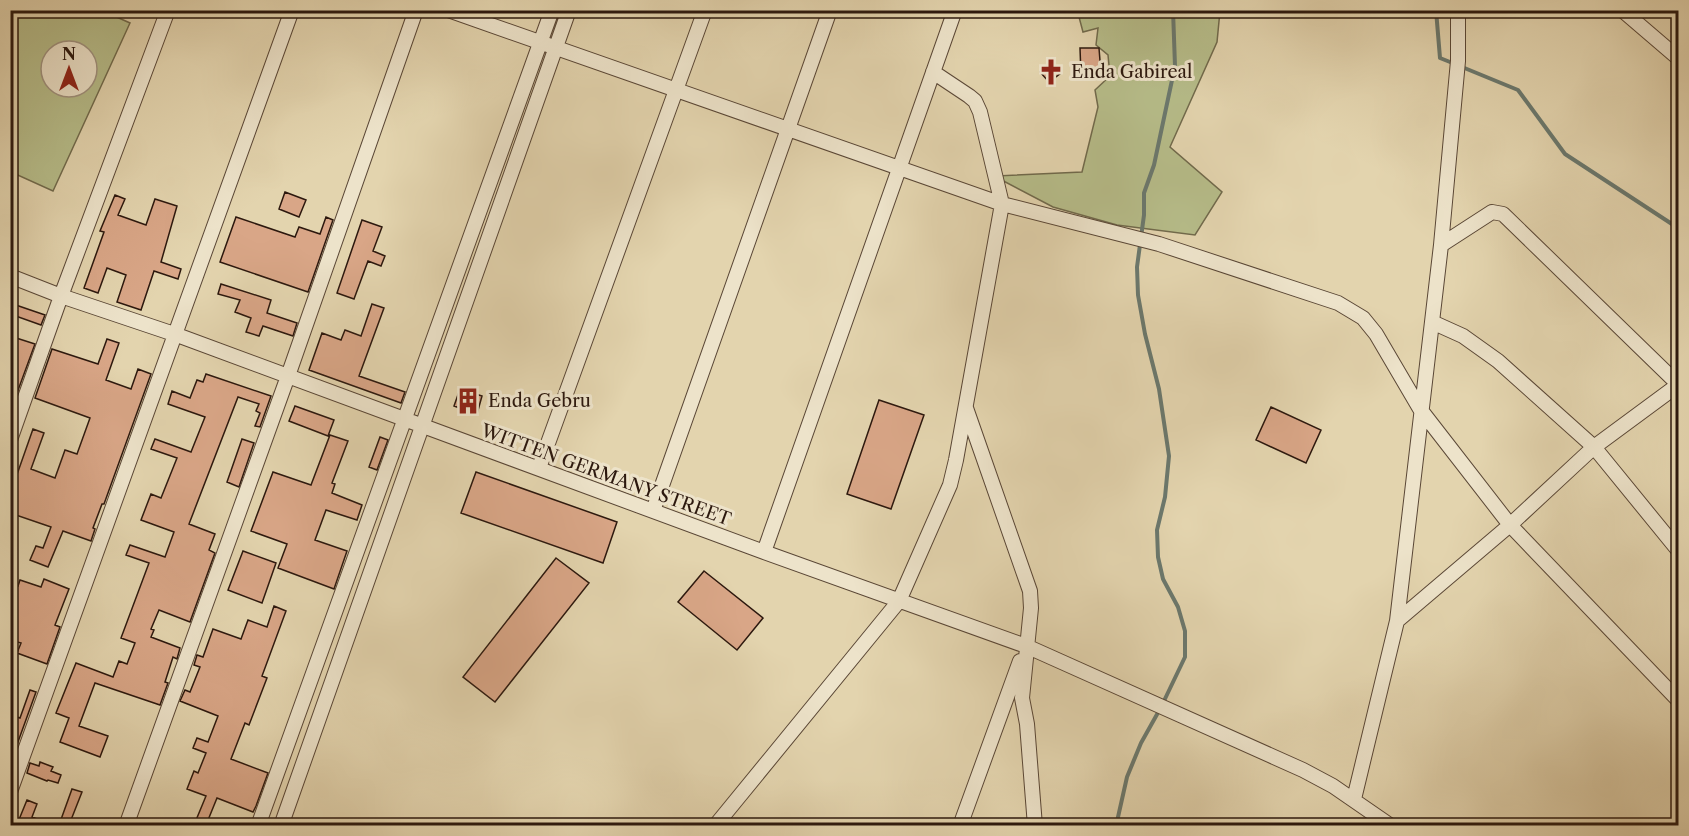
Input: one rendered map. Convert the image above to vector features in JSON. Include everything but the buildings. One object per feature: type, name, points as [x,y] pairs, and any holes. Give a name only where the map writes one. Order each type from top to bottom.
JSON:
[{"type":"street","points":[[10,440],[168,10]]},
{"type":"street","points":[[10,792],[292,10]]},
{"type":"street","points":[[126,825],[288,376],[416,10]]},
{"type":"street","points":[[448,10],[1002,204],[1159,244],[1338,303],[1363,318],[1376,334],[1420,409],[1510,525],[1678,700]]},
{"type":"street","points":[[258,825],[552,10]]},
{"type":"street","points":[[281,825],[569,10]]},
{"type":"street","points":[[539,468],[705,10]]},
{"type":"street","points":[[653,511],[830,10]]},
{"type":"street","points":[[1354,800],[1397,621],[1441,245],[1458,61],[1458,10]]},
{"type":"street","points":[[1622,10],[1678,58]]},
{"type":"street","points":[[764,552],[933,72],[951,14]]},
{"type":"street","points":[[715,825],[899,601],[950,485],[1002,204],[980,112],[975,101],[933,72]]},
{"type":"street","points":[[1397,621],[1510,525],[1594,447],[1678,385],[1503,214],[1492,212],[1441,245]]},
{"type":"street","name":"WITTEN GERMANY STREET","points":[[10,276],[61,296],[177,334],[422,427],[1026,646],[1303,771],[1333,786],[1392,825]]},
{"type":"street","points":[[1432,322],[1463,336],[1498,361],[1594,447],[1678,550]]},
{"type":"street","points":[[965,406],[1030,591],[1031,615],[1022,698],[1027,724],[1035,825]]},
{"type":"street","points":[[960,825],[1026,646]]},
{"type":"street","points":[[302,703],[321,712]]},
{"type":"green space","points":[[11,10],[103,11],[130,23],[99,91],[99,39],[39,39],[39,99],[95,99],[53,191],[11,172]]},
{"type":"green space","points":[[1083,11],[1220,11],[1217,42],[1170,147],[1222,192],[1195,235],[1117,225],[1053,207],[994,176],[1082,172],[1098,107],[1095,90],[1110,76],[1108,55],[1096,45],[1098,28],[1083,32],[1079,17]]},
{"type":"waterway","points":[[1163,703],[1185,657],[1185,631],[1178,607],[1163,579],[1158,557],[1157,530],[1165,497],[1169,456],[1159,389],[1138,295],[1137,267],[1144,215],[1144,193],[1154,165],[1175,66],[1173,10]]},
{"type":"waterway","points":[[1436,10],[1440,58],[1455,64]]},
{"type":"waterway","points":[[1462,67],[1518,90],[1565,154],[1678,228]]},
{"type":"waterway","points":[[1116,826],[1127,777],[1141,743],[1160,709]]},
{"type":"place","name":"Enda Gabireal","points":[[1051,72]]},
{"type":"place","name":"Enda Gebru","points":[[468,401]]}]
